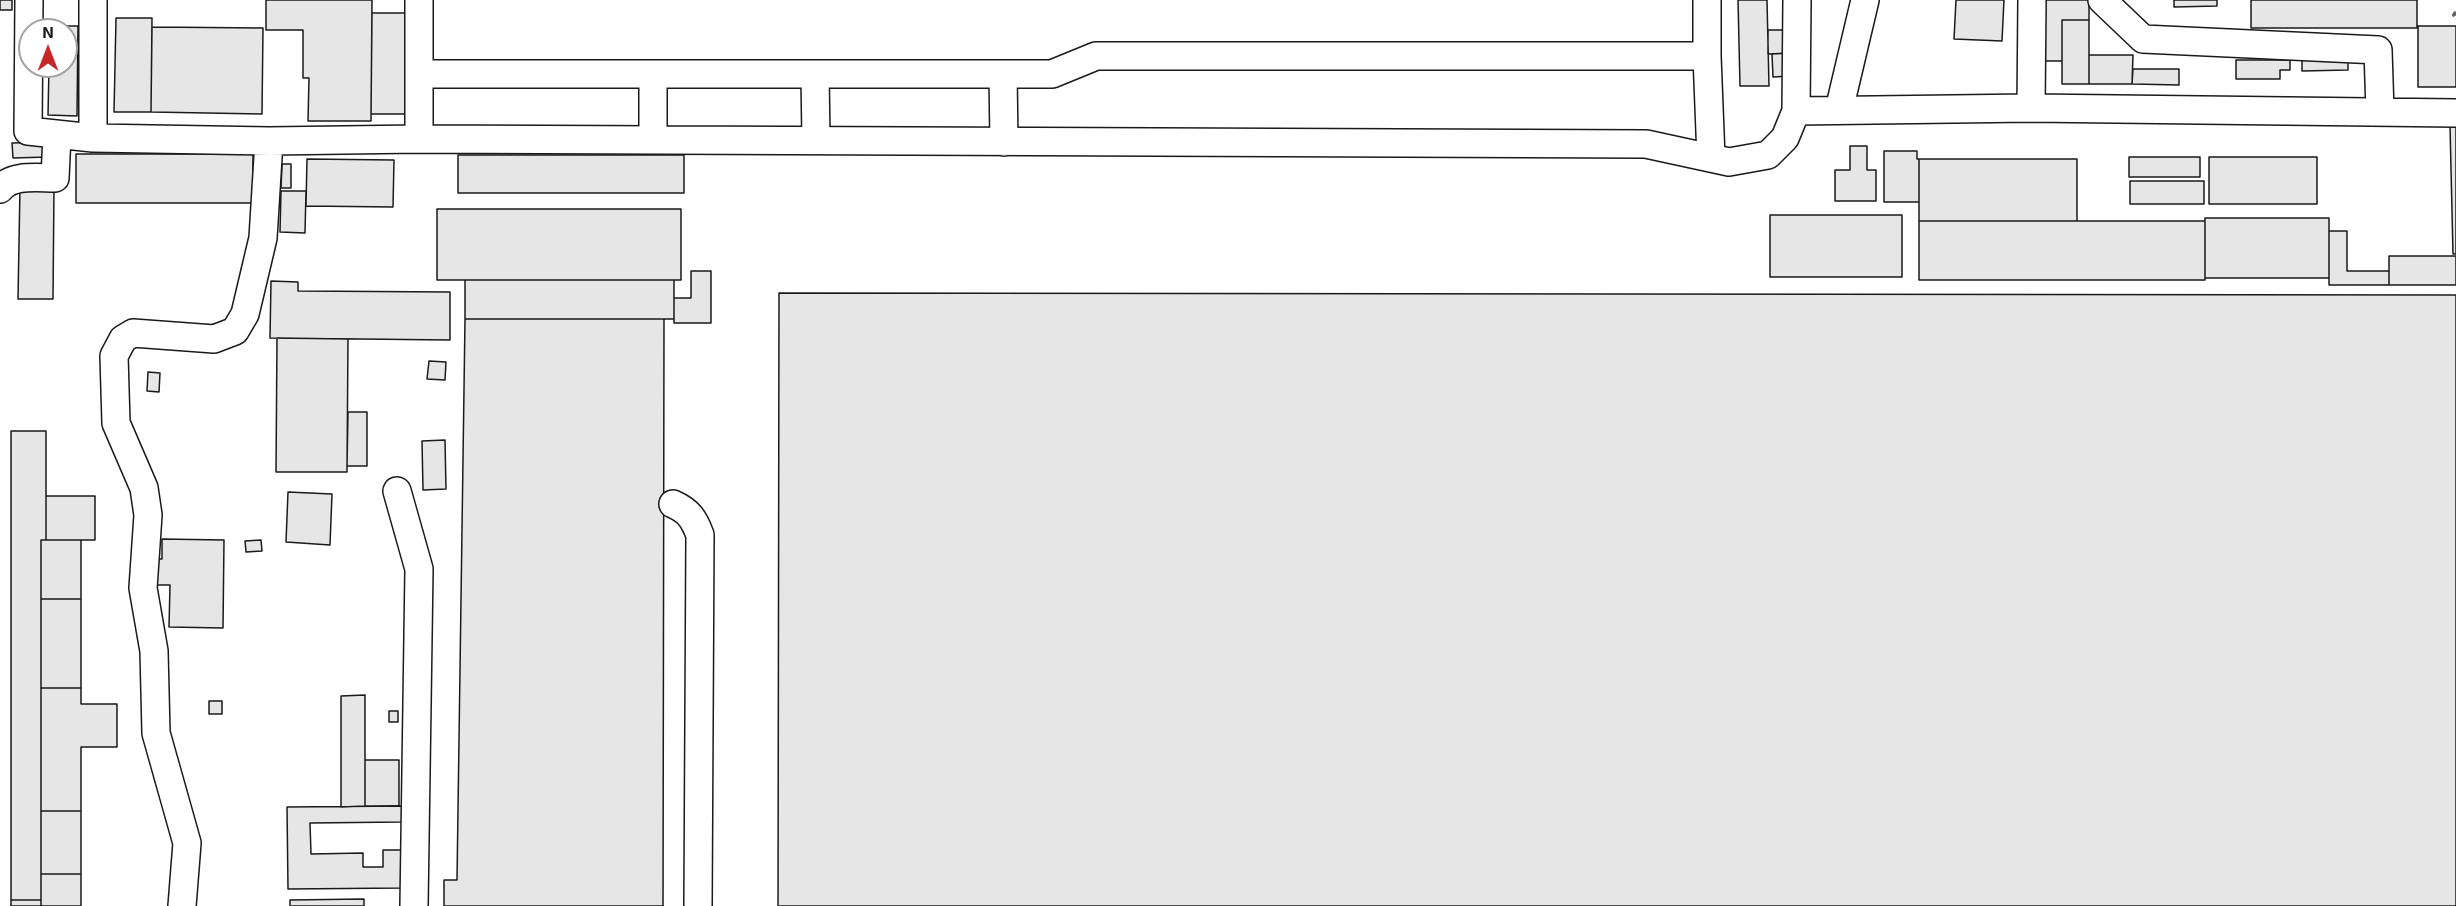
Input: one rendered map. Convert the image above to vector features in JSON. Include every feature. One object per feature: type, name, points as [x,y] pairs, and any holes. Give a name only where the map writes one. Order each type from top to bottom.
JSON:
[{"type":"lane","points":[[29,0],[28,131],[57,135],[93,138],[269,141],[419,139],[1646,144],[1729,162],[1768,155],[1785,138],[1796,111],[1797,0]]},
{"type":"lane","points":[[93,0],[93,138]]},
{"type":"lane","points":[[419,0],[419,139]]},
{"type":"lane","points":[[1707,0],[1710,158]]},
{"type":"lane","points":[[1839,110],[1865,0]]},
{"type":"lane","points":[[2031,108],[2032,0]]},
{"type":"lane","points":[[2102,0],[2143,39],[2378,50],[2380,112]]},
{"type":"lane","points":[[419,74],[1053,74],[1096,56],[1707,56]]},
{"type":"lane","points":[[652,74],[654,140]]},
{"type":"lane","points":[[815,74],[816,140]]},
{"type":"lane","points":[[1003,74],[1004,142]]},
{"type":"lane","points":[[1796,111],[2031,108],[2456,113]]},
{"type":"lane","points":[[0,189],[4,183],[17,178],[55,178],[57,135]]},
{"type":"lane","points":[[182,906],[187,843],[156,733],[154,651],[143,588],[148,514],[144,488],[116,423],[114,356],[123,339],[133,333],[214,339],[235,331],[245,314],[263,238],[269,141]]},
{"type":"lane","points":[[397,491],[419,569],[414,906]]},
{"type":"lane","points":[[673,504],[685,510],[695,520],[700,535],[698,906]]},
{"type":"building","points":[[0,0],[12,0],[12,10],[0,10]]},
{"type":"building","points":[[266,0],[372,0],[371,121],[308,121],[309,78],[303,78],[303,30],[266,30]]},
{"type":"building","points":[[1738,0],[1767,0],[1769,86],[1740,86]]},
{"type":"building","points":[[1956,0],[2004,0],[2002,41],[1954,39]]},
{"type":"building","points":[[2035,0],[2089,0],[2089,20],[2062,20],[2062,61],[2035,61]]},
{"type":"building","points":[[2174,0],[2217,0],[2217,6],[2174,7]]},
{"type":"building","points":[[2251,0],[2417,0],[2417,28],[2251,28]]},
{"type":"building","points":[[372,13],[409,13],[408,114],[371,114]]},
{"type":"building","points":[[116,18],[152,18],[151,112],[114,112]]},
{"type":"building","points":[[2062,20],[2089,20],[2089,84],[2062,84]]},
{"type":"building","points":[[2418,26],[2456,26],[2456,87],[2418,87]]},
{"type":"building","points":[[152,27],[263,28],[262,114],[151,112]]},
{"type":"building","points":[[1768,30],[1789,30],[1790,53],[1768,54]]},
{"type":"building","points":[[2348,51],[2348,70],[2302,71],[2302,52]]},
{"type":"building","points":[[1790,53],[1791,76],[1773,77],[1772,54]]},
{"type":"building","points":[[2089,55],[2133,55],[2132,84],[2089,84]]},
{"type":"building","points":[[2236,60],[2290,60],[2290,70],[2280,70],[2280,79],[2236,79]]},
{"type":"building","points":[[2133,69],[2179,69],[2179,85],[2132,84]]},
{"type":"building","points":[[49,78],[77,78],[77,116],[48,115]]},
{"type":"building","points":[[2450,126],[2456,126],[2456,254],[2453,254]]},
{"type":"building","points":[[48,142],[48,157],[13,158],[12,143]]},
{"type":"building","points":[[1850,146],[1867,146],[1867,170],[1876,170],[1876,201],[1835,201],[1835,170],[1850,170]]},
{"type":"building","points":[[1884,151],[1917,151],[1919,202],[1884,202]]},
{"type":"building","points":[[76,154],[253,154],[253,203],[76,203]]},
{"type":"building","points":[[458,155],[684,155],[684,193],[458,193]]},
{"type":"building","points":[[2129,157],[2200,157],[2200,177],[2129,177]]},
{"type":"building","points":[[2209,157],[2317,157],[2317,204],[2209,204]]},
{"type":"building","points":[[307,159],[394,160],[393,207],[306,206]]},
{"type":"building","points":[[1919,159],[2077,159],[2077,221],[1919,221]]},
{"type":"building","points":[[282,164],[291,164],[291,188],[281,188]]},
{"type":"building","points":[[2130,181],[2204,181],[2204,204],[2130,204]]},
{"type":"building","points":[[20,187],[54,187],[53,299],[18,299]]},
{"type":"building","points":[[281,191],[306,191],[305,233],[280,232]]},
{"type":"building","points":[[437,209],[681,209],[681,280],[437,280]]},
{"type":"building","points":[[1770,215],[1902,215],[1902,277],[1770,277]]},
{"type":"building","points":[[2205,218],[2329,218],[2329,278],[2205,278]]},
{"type":"building","points":[[1919,221],[2205,221],[2205,280],[1919,280]]},
{"type":"building","points":[[2329,231],[2347,231],[2347,271],[2389,271],[2389,285],[2329,285]]},
{"type":"building","points":[[2389,256],[2456,256],[2456,285],[2389,285]]},
{"type":"building","points":[[691,271],[711,271],[711,323],[674,323],[674,298],[691,298]]},
{"type":"building","points":[[465,280],[674,280],[674,319],[465,319]]},
{"type":"building","points":[[271,281],[298,282],[298,291],[450,292],[450,340],[270,338]]},
{"type":"building","points":[[779,293],[2456,295],[2456,906],[778,906]]},
{"type":"building","points":[[465,319],[664,319],[663,906],[444,906],[444,880],[457,880]]},
{"type":"building","points":[[277,338],[348,339],[347,472],[276,472]]},
{"type":"building","points":[[429,361],[446,362],[445,380],[427,379]]},
{"type":"building","points":[[148,372],[160,373],[159,392],[147,391]]},
{"type":"building","points":[[348,412],[367,412],[367,466],[347,466]]},
{"type":"building","points":[[11,431],[46,431],[46,540],[41,540],[41,900],[11,900]]},
{"type":"building","points":[[445,440],[446,489],[423,490],[422,441]]},
{"type":"building","points":[[288,492],[332,494],[330,545],[286,542]]},
{"type":"building","points":[[46,496],[95,496],[95,540],[46,540]]},
{"type":"building","points":[[162,539],[224,540],[223,628],[169,627],[170,585],[155,585],[155,559],[162,559]]},
{"type":"building","points":[[41,540],[81,540],[81,599],[41,599]]},
{"type":"building","points":[[261,540],[262,551],[246,552],[245,541]]},
{"type":"building","points":[[41,599],[81,599],[81,688],[41,688]]},
{"type":"building","points":[[41,688],[81,688],[81,704],[117,704],[117,747],[81,747],[81,811],[41,811]]},
{"type":"building","points":[[365,695],[365,806],[341,807],[341,696]]},
{"type":"building","points":[[209,701],[222,701],[222,714],[209,714]]},
{"type":"building","points":[[389,711],[398,711],[398,722],[389,722]]},
{"type":"building","points":[[365,760],[399,760],[399,806],[365,806]]},
{"type":"building","points":[[402,806],[402,822],[310,823],[311,854],[363,853],[363,867],[383,867],[383,850],[402,850],[403,888],[288,889],[287,807]]},
{"type":"building","points":[[41,811],[81,811],[81,874],[41,874]]},
{"type":"building","points":[[41,874],[81,874],[81,906],[41,906]]},
{"type":"building","points":[[364,899],[364,906],[290,906],[290,900]]},
{"type":"building","points":[[11,900],[41,900],[41,906],[11,906]]}]
